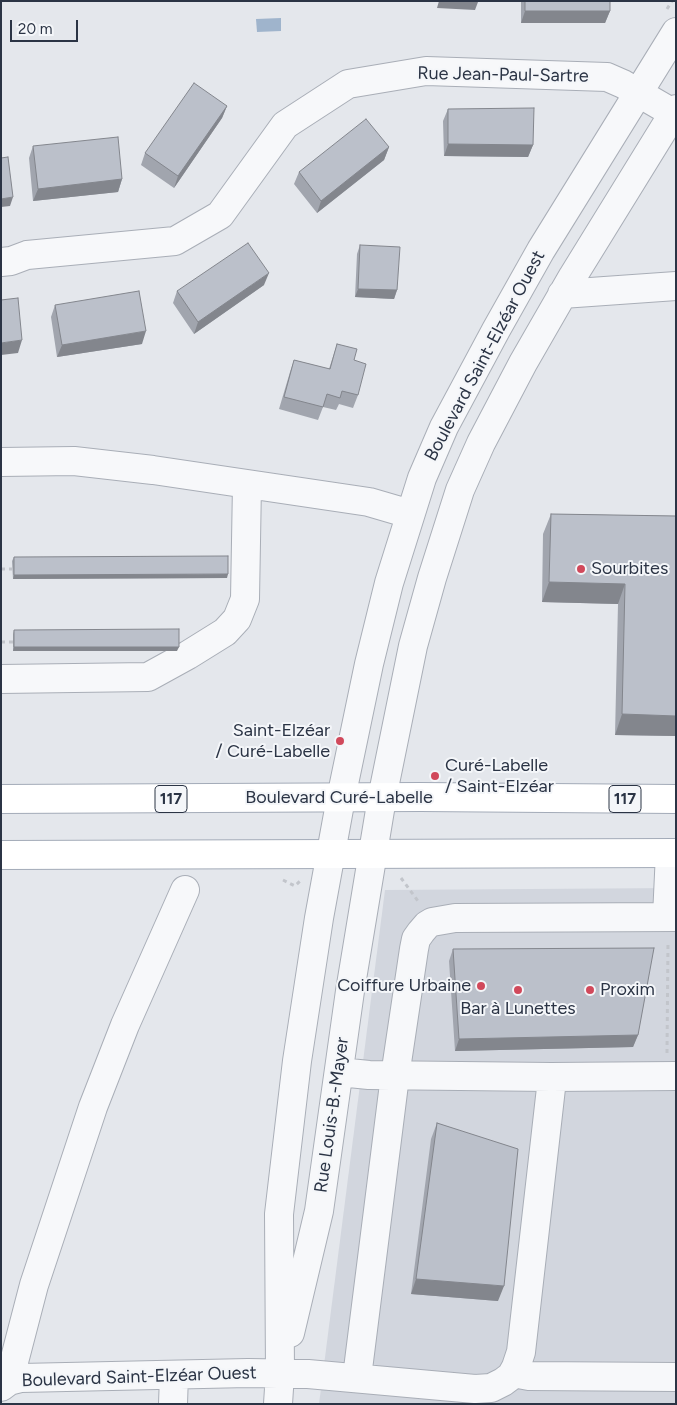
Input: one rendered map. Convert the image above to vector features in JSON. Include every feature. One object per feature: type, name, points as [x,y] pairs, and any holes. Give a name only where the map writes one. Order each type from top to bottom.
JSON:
[{"type":"main road","name":"Boulevard Curé-Labelle","points":[[1,800],[676,798]]},
{"type":"main road","points":[[1,855],[673,853]]},
{"type":"street","name":"Boulevard Saint-Elzéar Ouest","points":[[330,855],[357,717],[379,619],[410,514],[425,471],[440,436],[491,338],[562,216],[676,32]]},
{"type":"street","name":"Rue Jean-Paul-Sartre","points":[[1,262],[11,261],[27,255],[175,241],[220,215],[285,126],[348,84],[436,71],[607,77],[674,111]]},
{"type":"street","points":[[372,855],[382,798],[419,624],[460,490],[481,442],[562,294],[674,111]]},
{"type":"street","points":[[562,294],[676,286]]},
{"type":"street","points":[[1,462],[74,461],[153,470],[369,502],[410,514]]},
{"type":"street","points":[[1,679],[148,677],[225,632],[237,619],[244,599],[247,484]]},
{"type":"street","points":[[357,1377],[395,1076],[416,939],[426,925],[443,919],[672,917],[673,853]]},
{"type":"street","name":"Rue Louis-B.-Mayer","points":[[278,1404],[280,1373],[279,1214],[297,1061],[330,855]]},
{"type":"street","name":"Rue Louis-B.-Mayer","points":[[280,1373],[319,1211],[350,991],[372,855]]},
{"type":"street","points":[[5,1384],[34,1284],[93,1107],[133,1008],[185,890]]},
{"type":"street","points":[[339,1072],[395,1076],[551,1077],[672,1068]]},
{"type":"street","points":[[551,1077],[521,1352],[512,1372],[529,1376],[676,1377]]},
{"type":"street","name":"Boulevard Saint-Elzéar Ouest","points":[[5,1384],[21,1378],[280,1373],[357,1377],[475,1389],[490,1388],[503,1382],[512,1372]]},
{"type":"street","points":[[173,1404],[174,1375]]},
{"type":"path","points":[[1,569],[12,569]]},
{"type":"path","points":[[1,642],[13,642]]},
{"type":"path","points":[[399,875],[420,904]]},
{"type":"path","points":[[668,952],[672,1068]]},
{"type":"shaded area","points":[[676,888],[676,1404],[319,1404],[385,890]]},
{"type":"water","points":[[281,18],[281,31],[257,32],[256,19]]},
{"type":"building","points":[[525,1],[610,1],[610,11],[525,11]]},
{"type":"building","points":[[194,83],[227,106],[178,176],[145,153]]},
{"type":"building","points":[[534,108],[533,145],[448,144],[448,109]]},
{"type":"building","points":[[366,119],[389,147],[321,201],[299,172]]},
{"type":"building","points":[[118,137],[122,179],[38,189],[33,146]]},
{"type":"building","points":[[8,157],[13,197],[1,199],[1,158]]},
{"type":"building","points":[[248,243],[269,273],[198,322],[177,291]]},
{"type":"building","points":[[360,245],[400,247],[397,290],[358,289]]},
{"type":"building","points":[[139,291],[146,331],[62,345],[55,305]]},
{"type":"building","points":[[18,298],[22,340],[1,343],[1,300]]},
{"type":"building","points":[[337,344],[357,349],[354,360],[366,364],[358,395],[342,391],[340,398],[327,394],[323,407],[284,397],[294,360],[330,369]]},
{"type":"building","points":[[551,514],[676,516],[676,716],[622,714],[625,584],[549,582]]},
{"type":"building","points":[[228,556],[228,574],[14,575],[14,557]]},
{"type":"building","points":[[179,629],[179,647],[14,647],[14,630]]},
{"type":"building","points":[[654,948],[638,1035],[459,1039],[453,949]]},
{"type":"building","points":[[437,1123],[518,1149],[504,1286],[416,1279]]},
{"type":"place","name":"Sourbites","points":[[581,569]]},
{"type":"place","name":"Saint-Elzéar / Curé-Labelle","points":[[340,741]]},
{"type":"place","name":"Curé-Labelle / Saint-Elzéar","points":[[435,776]]},
{"type":"place","name":"Coiffure Urbaine","points":[[481,986]]},
{"type":"place","name":"Bar à Lunettes","points":[[518,990]]},
{"type":"place","name":"Proxim","points":[[590,990]]}]
